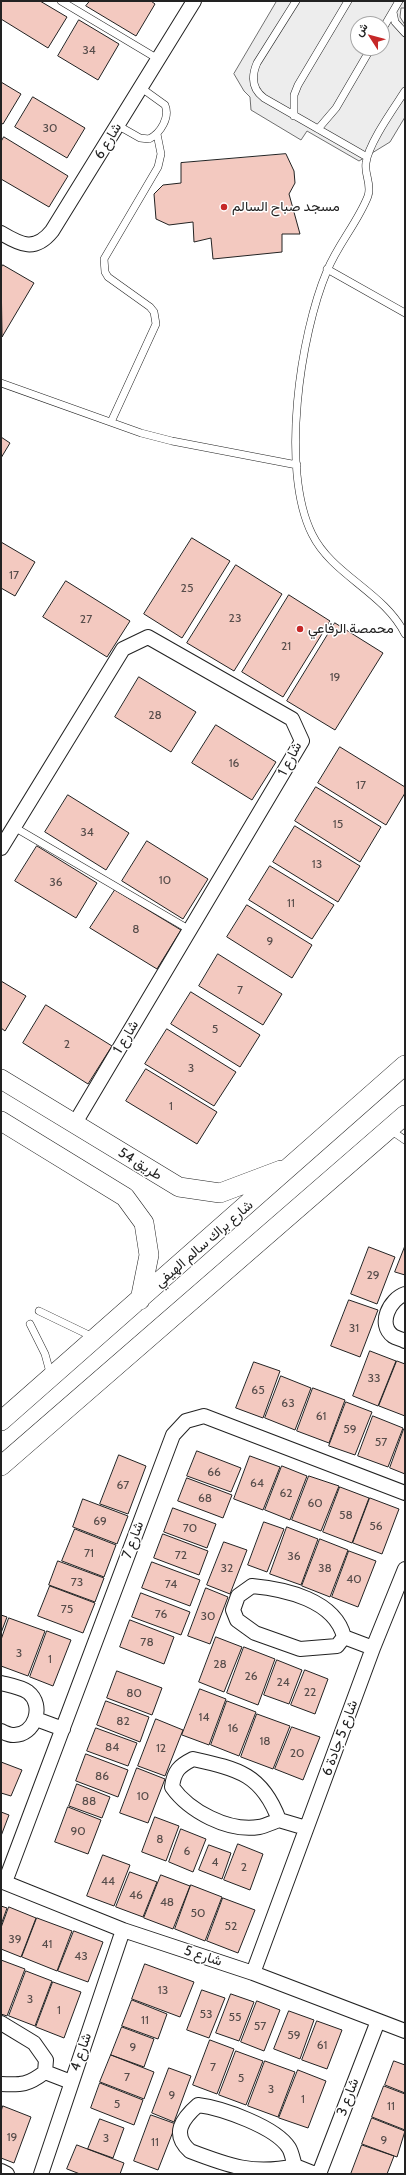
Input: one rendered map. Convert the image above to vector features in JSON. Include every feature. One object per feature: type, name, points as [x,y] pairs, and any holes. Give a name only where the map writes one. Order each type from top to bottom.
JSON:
[{"type":"main road","name":"شارع براك سالم الهيفي","points":[[1,1420],[140,1300],[405,1065]]},
{"type":"main road","name":"طريق 54","points":[[1,1080],[75,1123],[179,1187],[220,1192],[292,1166]]},
{"type":"main road","points":[[1,1466],[405,1115]]},
{"type":"main road","points":[[1,1121],[125,1197],[144,1223],[149,1256],[140,1300]]},
{"type":"street","name":"شارع 6","points":[[1,232],[21,244],[30,245],[46,238],[194,1]]},
{"type":"street","name":"شارع 1","points":[[1,848],[123,649],[148,637],[292,719],[302,741],[75,1123]]},
{"type":"street","points":[[405,1294],[394,1300],[388,1309],[386,1321],[387,1328],[392,1336],[405,1340]]},
{"type":"street","name":"شارع 7","points":[[3,1881],[63,1729],[173,1435],[186,1420],[204,1416],[405,1493]]},
{"type":"street","name":"شارع 5 جادة 6","points":[[253,1973],[373,1648],[405,1568]]},
{"type":"street","points":[[252,1586],[272,1588],[316,1603],[341,1626],[344,1637],[337,1646],[300,1650],[255,1633],[237,1620],[233,1610],[238,1596],[252,1586]]},
{"type":"street","points":[[344,1637],[373,1648]]},
{"type":"street","points":[[1,1683],[26,1691],[31,1695],[37,1706],[36,1719],[32,1726],[20,1734],[12,1735],[1,1731]]},
{"type":"street","points":[[36,1719],[63,1729]]},
{"type":"street","points":[[279,1820],[272,1801],[263,1788],[244,1775],[226,1766],[193,1759],[179,1766],[173,1776],[172,1787],[181,1800],[217,1821],[234,1825],[258,1827],[279,1820],[306,1828]]},
{"type":"street","name":"شارع 5","points":[[3,1881],[123,1930],[253,1973],[405,2031]]},
{"type":"street","name":"شارع 4","points":[[41,2174],[123,1930]]},
{"type":"street","name":"شارع 3","points":[[319,2174],[378,2021]]},
{"type":"street","points":[[1,2023],[34,2043],[46,2060],[45,2072]]},
{"type":"street","points":[[45,2072],[71,2082]]},
{"type":"street","points":[[1,2084],[24,2085],[45,2072]]},
{"type":"street","points":[[294,2166],[289,2148],[275,2135],[248,2120],[219,2108],[198,2105],[187,2114],[179,2131],[182,2144],[190,2151],[251,2174],[278,2173],[294,2166],[315,2174]]},
{"type":"street","points":[[1,2171],[7,2174]]},
{"type":"lane","points":[[61,1],[158,59]]},
{"type":"lane","points":[[296,1],[257,63],[253,81],[260,95],[367,157]]},
{"type":"lane","points":[[294,116],[293,105],[298,84],[348,1]]},
{"type":"lane","points":[[390,16],[399,1]]},
{"type":"lane","points":[[393,11],[395,22],[405,33]]},
{"type":"lane","points":[[318,129],[336,108],[367,56]]},
{"type":"lane","points":[[117,125],[144,140],[149,139],[156,134],[166,120],[167,110],[161,101],[140,87]]},
{"type":"lane","points":[[405,91],[367,157],[366,170],[370,186],[367,197],[327,269],[310,326],[301,376],[297,421],[297,465],[303,511],[312,535],[324,552],[338,566],[394,616],[405,634]]},
{"type":"lane","points":[[111,422],[156,324],[154,312],[150,307],[108,277],[105,272],[104,259],[158,167],[161,154],[156,134]]},
{"type":"lane","points":[[327,269],[405,313]]},
{"type":"lane","points":[[1,383],[111,422],[172,441],[297,465]]},
{"type":"lane","points":[[14,827],[190,930]]},
{"type":"lane","points":[[389,1129],[405,1140]]},
{"type":"lane","points":[[39,1311],[95,1338]]},
{"type":"lane","points":[[30,1324],[45,1354],[51,1377]]},
{"type":"shaded area","points":[[277,1],[405,1],[405,8],[401,8],[400,17],[405,25],[405,117],[390,142],[359,161],[307,131],[301,140],[251,110],[250,97],[244,91],[234,74]]},
{"type":"building","points":[[1,1],[40,1],[67,17],[48,48],[1,19]]},
{"type":"building","points":[[90,1],[151,1],[155,4],[136,36],[86,6]]},
{"type":"building","points":[[79,20],[119,44],[98,80],[58,56]]},
{"type":"building","points":[[1,82],[21,94],[3,124],[1,123]]},
{"type":"building","points":[[33,97],[85,128],[67,158],[15,127]]},
{"type":"building","points":[[4,137],[68,176],[49,207],[1,179],[1,142]]},
{"type":"building","name":"مسجد صباح السالم","points":[[286,154],[294,171],[295,183],[289,194],[300,234],[282,234],[282,252],[213,259],[211,238],[194,242],[193,222],[169,225],[156,219],[154,194],[163,185],[181,183],[181,163]]},
{"type":"building","points":[[3,265],[34,283],[2,337],[1,268]]},
{"type":"building","points":[[1,437],[10,443],[1,458]]},
{"type":"building","points":[[192,538],[230,561],[182,638],[144,614]]},
{"type":"building","points":[[1,542],[35,562],[15,596],[1,588]]},
{"type":"building","points":[[236,565],[282,594],[234,671],[187,643]]},
{"type":"building","points":[[66,581],[130,621],[107,657],[43,617]]},
{"type":"building","points":[[289,595],[330,621],[283,697],[242,672]]},
{"type":"building","points":[[335,623],[383,653],[335,730],[287,701]]},
{"type":"building","points":[[139,677],[196,712],[171,752],[115,717]]},
{"type":"building","points":[[216,725],[276,762],[252,800],[192,763]]},
{"type":"building","points":[[340,747],[405,787],[405,793],[386,825],[318,783]]},
{"type":"building","points":[[316,787],[381,827],[360,862],[295,821]]},
{"type":"building","points":[[68,795],[129,833],[106,870],[45,832]]},
{"type":"building","points":[[295,826],[360,866],[338,902],[273,862]]},
{"type":"building","points":[[147,841],[208,879],[183,919],[122,881]]},
{"type":"building","points":[[37,846],[97,883],[76,918],[15,881]]},
{"type":"building","points":[[270,866],[334,905],[312,939],[249,900]]},
{"type":"building","points":[[115,890],[181,930],[157,969],[90,928]]},
{"type":"building","points":[[247,905],[312,945],[292,978],[227,937]]},
{"type":"building","points":[[218,954],[282,994],[263,1025],[199,986]]},
{"type":"building","points":[[1,981],[26,996],[5,1031],[1,1028]]},
{"type":"building","points":[[191,992],[260,1035],[240,1067],[171,1024]]},
{"type":"building","points":[[46,1005],[112,1046],[88,1084],[23,1043]]},
{"type":"building","points":[[167,1029],[236,1072],[214,1106],[145,1064]]},
{"type":"building","points":[[146,1069],[217,1112],[197,1144],[126,1101]]},
{"type":"building","points":[[405,1246],[405,1275],[395,1272]]},
{"type":"building","points":[[369,1247],[395,1257],[377,1304],[351,1294]]},
{"type":"building","points":[[349,1300],[378,1310],[360,1357],[331,1346]]},
{"type":"building","points":[[370,1351],[396,1361],[378,1406],[353,1396]]},
{"type":"building","points":[[397,1361],[405,1364],[405,1416],[379,1406]]},
{"type":"building","points":[[254,1362],[280,1371],[263,1418],[236,1408]]},
{"type":"building","points":[[281,1376],[311,1388],[295,1430],[265,1418]]},
{"type":"building","points":[[313,1388],[345,1400],[329,1443],[297,1431]]},
{"type":"building","points":[[346,1402],[372,1412],[355,1455],[329,1446]]},
{"type":"building","points":[[373,1416],[403,1428],[388,1467],[358,1456]]},
{"type":"building","points":[[405,1429],[405,1474],[390,1468]]},
{"type":"building","points":[[197,1451],[241,1468],[231,1492],[187,1476]]},
{"type":"building","points":[[119,1455],[146,1466],[128,1514],[100,1504]]},
{"type":"building","points":[[250,1456],[280,1467],[263,1510],[234,1499]]},
{"type":"building","points":[[282,1466],[307,1476],[290,1520],[265,1510]]},
{"type":"building","points":[[309,1476],[339,1486],[321,1531],[292,1520]]},
{"type":"building","points":[[187,1478],[232,1495],[223,1518],[178,1501]]},
{"type":"building","points":[[340,1487],[369,1498],[352,1543],[323,1532]]},
{"type":"building","points":[[370,1498],[399,1509],[382,1554],[353,1543]]},
{"type":"building","points":[[83,1499],[128,1516],[117,1544],[73,1527]]},
{"type":"building","points":[[173,1508],[216,1524],[207,1548],[164,1532]]},
{"type":"building","points":[[264,1522],[284,1529],[267,1572],[248,1565]]},
{"type":"building","points":[[287,1527],[318,1539],[301,1585],[270,1574]]},
{"type":"building","points":[[75,1529],[116,1545],[104,1577],[62,1561]]},
{"type":"building","points":[[163,1534],[208,1551],[199,1575],[154,1558]]},
{"type":"building","points":[[320,1539],[348,1550],[330,1597],[302,1586]]},
{"type":"building","points":[[224,1542],[247,1550],[230,1594],[207,1585]]},
{"type":"building","points":[[349,1551],[376,1561],[358,1607],[332,1597]]},
{"type":"building","points":[[58,1561],[104,1578],[95,1602],[49,1585]]},
{"type":"building","points":[[152,1562],[200,1580],[190,1606],[142,1588]]},
{"type":"building","points":[[50,1586],[95,1603],[83,1633],[38,1616]]},
{"type":"building","points":[[206,1588],[228,1597],[210,1644],[188,1636]]},
{"type":"building","points":[[141,1593],[190,1612],[181,1635],[132,1617]]},
{"type":"building","points":[[1,1615],[7,1617],[1,1633]]},
{"type":"building","points":[[9,1618],[45,1631],[28,1676],[1,1666],[1,1640]]},
{"type":"building","points":[[130,1620],[174,1637],[164,1664],[120,1647]]},
{"type":"building","points":[[47,1631],[71,1640],[53,1686],[30,1677]]},
{"type":"building","points":[[216,1637],[242,1647],[224,1692],[199,1682]]},
{"type":"building","points":[[244,1647],[275,1659],[258,1705],[227,1693]]},
{"type":"building","points":[[277,1660],[302,1670],[289,1704],[264,1695]]},
{"type":"building","points":[[305,1670],[328,1679],[315,1714],[291,1705]]},
{"type":"building","points":[[117,1671],[162,1688],[152,1715],[107,1698]]},
{"type":"building","points":[[200,1689],[226,1699],[209,1745],[182,1735]]},
{"type":"building","points":[[106,1701],[149,1717],[140,1742],[97,1725]]},
{"type":"building","points":[[227,1701],[256,1712],[239,1756],[211,1745]]},
{"type":"building","points":[[257,1714],[290,1726],[273,1769],[241,1757]]},
{"type":"building","points":[[156,1719],[183,1730],[165,1776],[138,1766]]},
{"type":"building","points":[[292,1727],[320,1737],[303,1780],[275,1769]]},
{"type":"building","points":[[96,1728],[137,1743],[128,1766],[87,1751]]},
{"type":"building","points":[[86,1754],[128,1770],[118,1797],[76,1781]]},
{"type":"building","points":[[1,1762],[22,1770],[11,1796],[1,1793]]},
{"type":"building","points":[[137,1768],[165,1779],[148,1823],[120,1813]]},
{"type":"building","points":[[77,1784],[110,1797],[102,1818],[69,1806]]},
{"type":"building","points":[[68,1807],[101,1820],[88,1854],[55,1842]]},
{"type":"building","points":[[1,1812],[9,1815],[1,1836]]},
{"type":"building","points":[[155,1817],[179,1826],[166,1861],[142,1852]]},
{"type":"building","points":[[181,1829],[206,1839],[193,1872],[169,1862]]},
{"type":"building","points":[[238,1844],[263,1854],[250,1890],[224,1880]]},
{"type":"building","points":[[209,1845],[231,1853],[222,1879],[199,1870]]},
{"type":"building","points":[[103,1855],[130,1865],[114,1906],[87,1896]]},
{"type":"building","points":[[130,1872],[157,1882],[143,1917],[116,1907]]},
{"type":"building","points":[[161,1875],[190,1886],[173,1929],[144,1918]]},
{"type":"building","points":[[191,1885],[222,1897],[205,1941],[175,1929]]},
{"type":"building","points":[[223,1898],[255,1910],[238,1953],[207,1941]]},
{"type":"building","points":[[1,1906],[7,1908],[1,1925]]},
{"type":"building","points":[[9,1907],[36,1918],[21,1957],[1,1949],[1,1928]]},
{"type":"building","points":[[37,1918],[72,1931],[57,1971],[22,1957]]},
{"type":"building","points":[[74,1931],[103,1942],[88,1982],[58,1971]]},
{"type":"building","points":[[1,1960],[25,1969],[7,2016],[1,2014]]},
{"type":"building","points":[[145,1964],[194,1982],[180,2017],[132,1999]]},
{"type":"building","points":[[26,1971],[52,1981],[35,2026],[9,2016]]},
{"type":"building","points":[[53,1982],[81,1992],[64,2038],[36,2027]]},
{"type":"building","points":[[202,1990],[225,1998],[209,2038],[187,2030]]},
{"type":"building","points":[[231,1994],[254,2002],[239,2041],[216,2033]]},
{"type":"building","points":[[132,2000],[167,2014],[158,2039],[122,2026]]},
{"type":"building","points":[[257,2001],[280,2010],[264,2051],[241,2042]]},
{"type":"building","points":[[289,2011],[314,2020],[300,2059],[274,2049]]},
{"type":"building","points":[[317,2021],[342,2030],[327,2069],[302,2060]]},
{"type":"building","points":[[122,2027],[154,2039],[144,2067],[111,2055]]},
{"type":"building","points":[[210,2040],[234,2049],[217,2094],[193,2085]]},
{"type":"building","points":[[236,2051],[263,2061],[246,2105],[219,2095]]},
{"type":"building","points":[[111,2055],[154,2072],[144,2099],[100,2082]]},
{"type":"building","points":[[265,2061],[295,2072],[278,2117],[248,2106]]},
{"type":"building","points":[[394,2061],[405,2065],[405,2093],[385,2085]]},
{"type":"building","points":[[169,2068],[191,2076],[174,2122],[152,2113]]},
{"type":"building","points":[[298,2070],[326,2081],[308,2128],[279,2118]]},
{"type":"building","points":[[100,2083],[143,2100],[134,2125],[91,2108]]},
{"type":"building","points":[[384,2086],[405,2094],[405,2130],[372,2117]]},
{"type":"building","points":[[3,2106],[31,2117],[14,2163],[1,2158],[1,2112]]},
{"type":"building","points":[[151,2115],[176,2124],[158,2170],[134,2161]]},
{"type":"building","points":[[372,2118],[405,2131],[397,2157],[362,2144]]},
{"type":"building","points":[[100,2119],[124,2128],[113,2158],[88,2149]]},
{"type":"building","points":[[77,2145],[124,2163],[120,2174],[80,2174],[67,2169]]},
{"type":"building","points":[[362,2145],[394,2156],[387,2174],[351,2174]]},
{"type":"place","name":"مسجد صباح السالم","points":[[224,207]]},
{"type":"place","name":"محمصة الرفاعي","points":[[300,629]]}]
